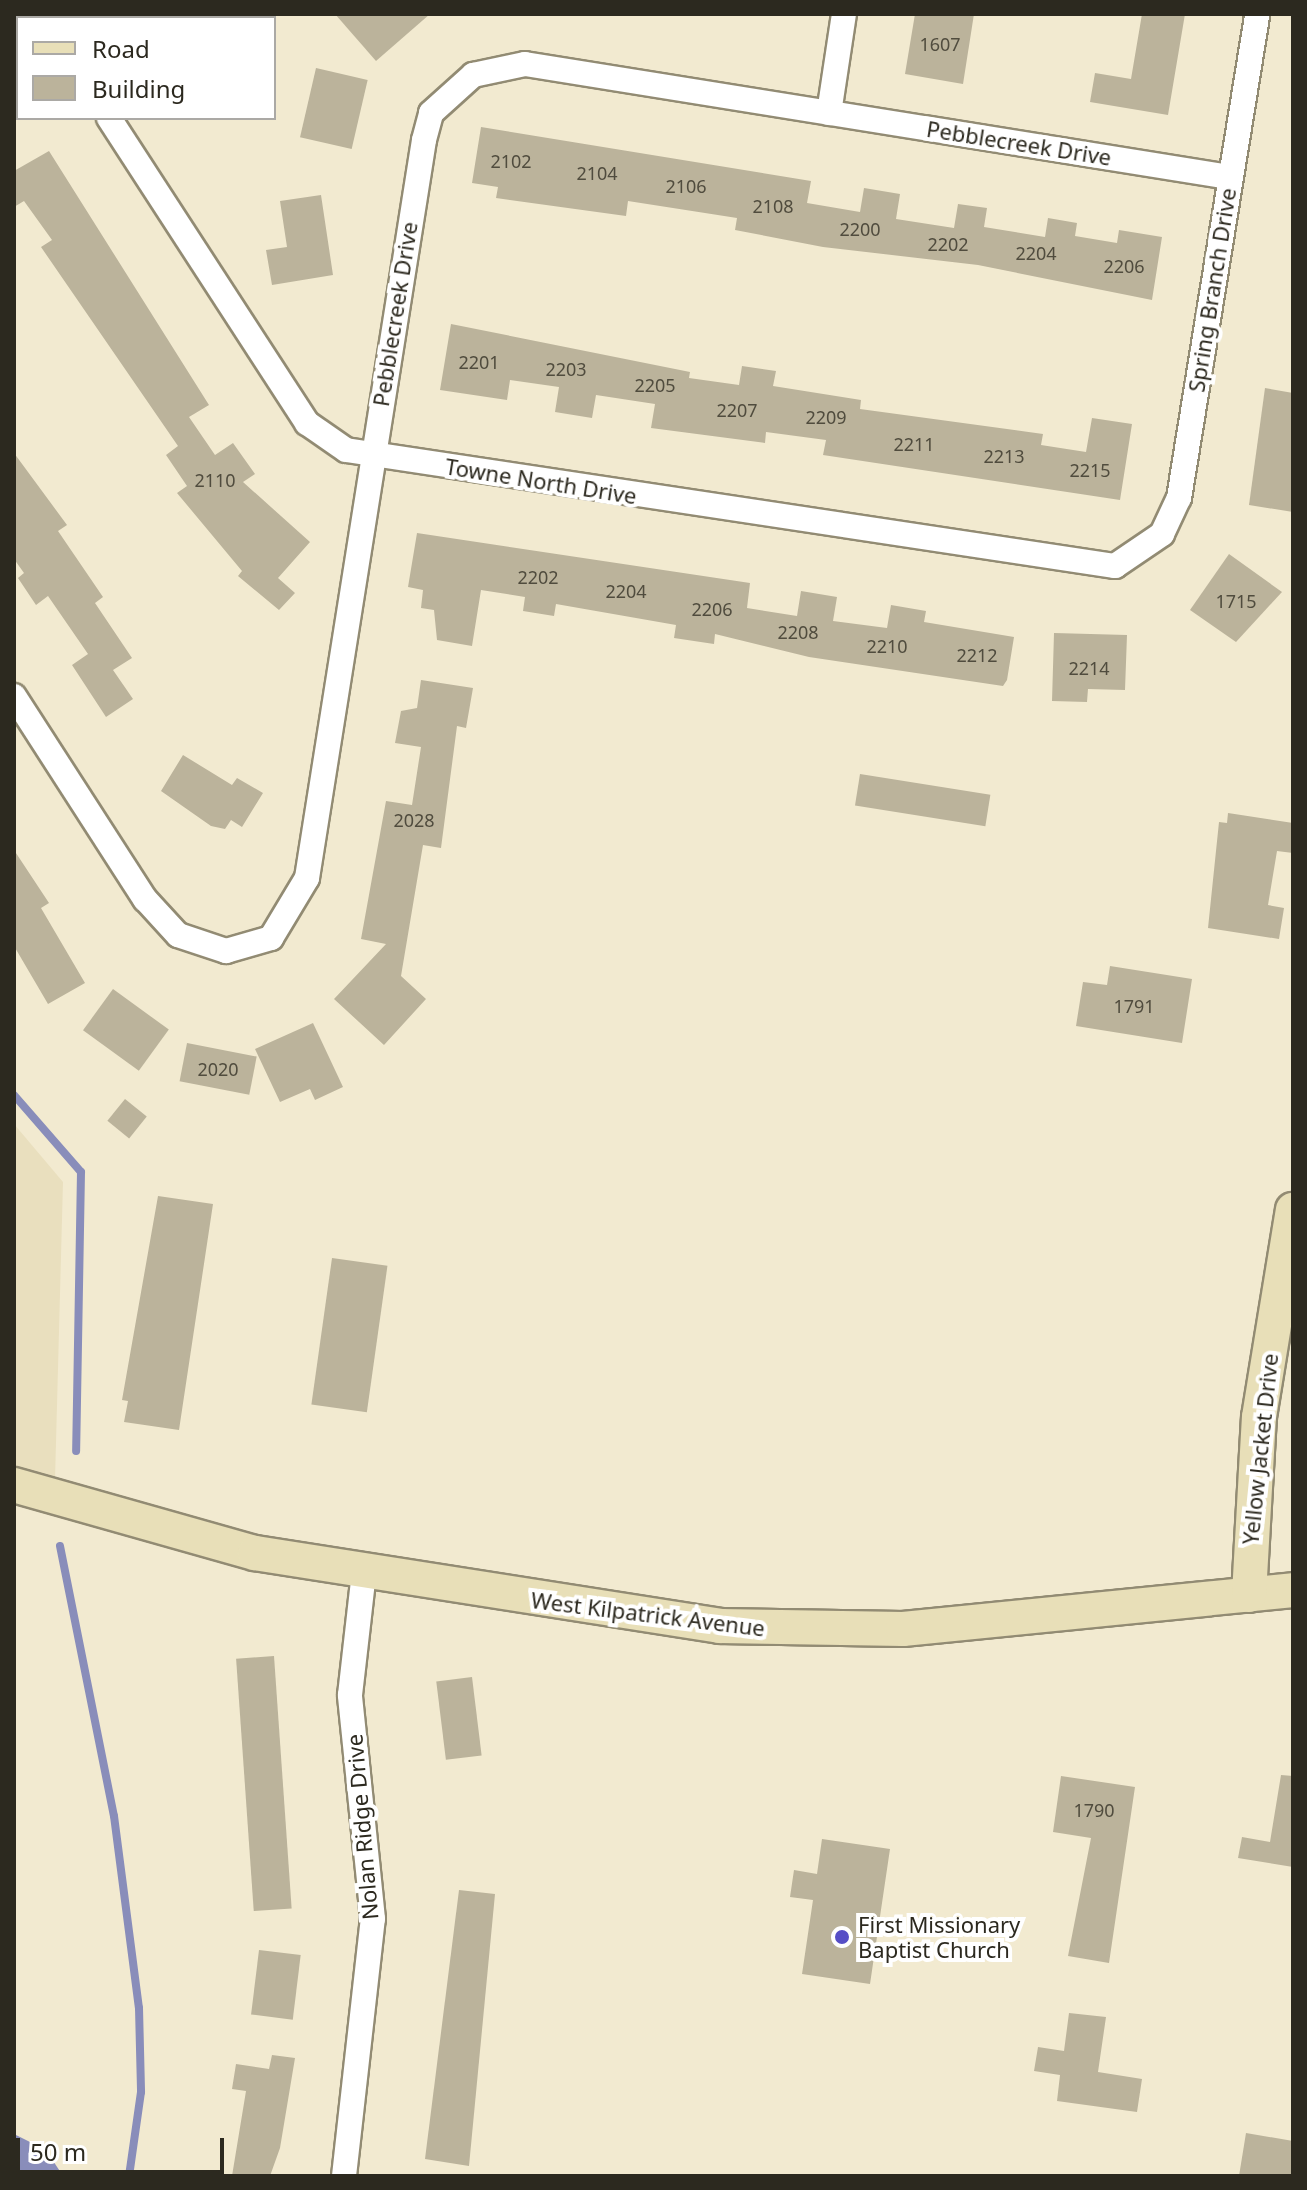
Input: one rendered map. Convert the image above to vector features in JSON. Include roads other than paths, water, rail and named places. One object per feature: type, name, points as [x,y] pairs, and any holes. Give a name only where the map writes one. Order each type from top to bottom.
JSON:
[{"type":"main road","name":"Yellow Jacket Drive","points":[[1249,1595],[1259,1417],[1293,1210]]},
{"type":"main road","name":"West Kilpatrick Avenue","points":[[14,1485],[163,1532],[364,1573],[624,1616],[804,1631],[1019,1621],[1293,1590]]},
{"type":"street","points":[[829,113],[844,14]]},
{"type":"street","name":"Spring Branch Drive","points":[[1140,551],[1162,534],[1179,498],[1257,14]]},
{"type":"street","name":"Pebblecreek Drive","points":[[14,696],[145,899],[178,935],[226,951],[271,938],[307,878],[372,455],[431,113],[449,90],[500,65],[525,64],[1230,177]]},
{"type":"street","name":"Towne North Drive","points":[[110,120],[307,423],[346,450],[1084,566],[1115,566],[1140,551]]},
{"type":"street","name":"Nolan Ridge Drive","points":[[344,2176],[373,1919],[350,1695],[364,1573]]},
{"type":"water","points":[[14,2134],[46,2150],[63,2176],[14,2176]]},
{"type":"waterway","points":[[14,1095],[81,1172],[76,1451]]},
{"type":"waterway","points":[[60,1546],[114,1816],[139,2008],[141,2092],[129,2176]]},
{"type":"place","name":"First Missionary Baptist Church","points":[[842,1937]]}]
